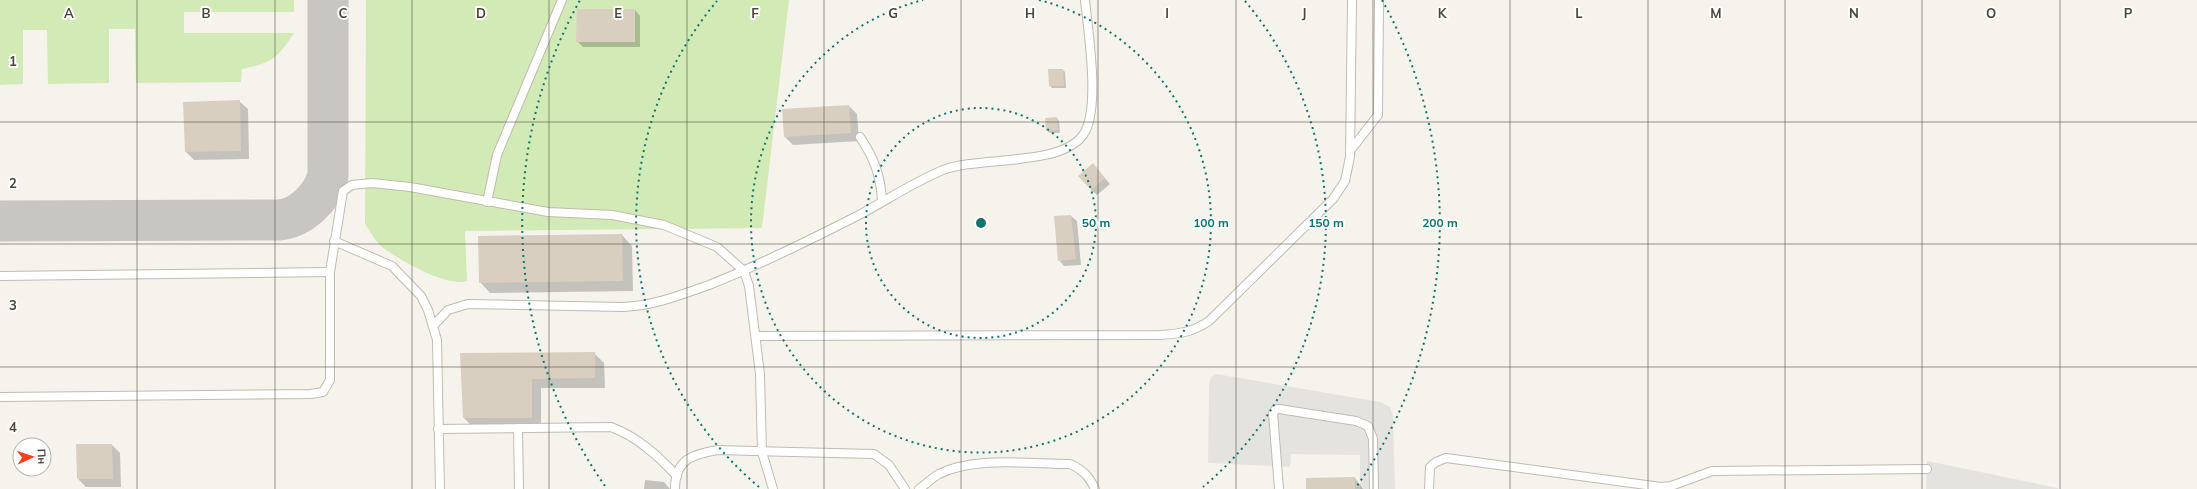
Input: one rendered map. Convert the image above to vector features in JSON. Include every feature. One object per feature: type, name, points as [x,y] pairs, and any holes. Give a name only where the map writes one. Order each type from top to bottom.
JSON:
[{"type":"lane","points":[[487,202],[497,155],[562,0]]},
{"type":"lane","points":[[434,325],[448,310],[468,304],[637,306],[688,292],[744,271],[944,170],[961,165],[1051,153],[1075,143],[1083,135],[1091,112],[1092,85],[1085,0]]},
{"type":"lane","points":[[756,336],[1160,335],[1180,334],[1190,331],[1209,321],[1333,199],[1345,181],[1350,151],[1352,0]]},
{"type":"lane","points":[[1350,151],[1375,121],[1378,115],[1379,0]]},
{"type":"lane","points":[[860,137],[874,159],[878,171],[882,202]]},
{"type":"lane","points":[[0,397],[311,394],[323,392],[330,380],[330,272],[343,191],[352,185],[372,183],[410,188],[548,212],[612,215],[664,225],[717,247],[744,271],[752,304],[760,374],[762,452],[773,489]]},
{"type":"lane","points":[[334,241],[392,266],[422,296],[434,325],[437,340],[440,489]]},
{"type":"lane","points":[[0,276],[330,272]]},
{"type":"lane","points":[[1279,489],[1273,413],[1276,409],[1356,421],[1368,426],[1373,439],[1374,489]]},
{"type":"lane","points":[[438,429],[610,427],[634,438],[661,460],[677,476]]},
{"type":"lane","points":[[518,428],[519,489]]},
{"type":"lane","points":[[675,489],[679,468],[686,459],[700,453],[718,450],[874,454],[889,465],[906,489]]},
{"type":"lane","points":[[1429,489],[1430,467],[1436,462],[1446,458],[1661,487],[1671,486],[1712,471],[1927,469]]},
{"type":"lane","points":[[919,489],[939,475],[952,469],[971,464],[993,463],[1070,464],[1081,469],[1090,478],[1095,489]]},
{"type":"green space","points":[[0,0],[294,0],[294,12],[184,12],[184,33],[294,33],[283,49],[273,58],[267,62],[242,69],[241,82],[136,83],[135,29],[109,29],[109,83],[48,84],[47,30],[23,30],[23,84],[0,85]]},
{"type":"green space","points":[[366,0],[789,0],[762,228],[465,231],[467,281],[458,282],[448,280],[411,265],[379,245],[365,224]]},
{"type":"shaded area","points":[[1216,374],[1380,402],[1390,407],[1393,416],[1395,489],[1360,489],[1360,455],[1291,454],[1290,467],[1208,463],[1209,386],[1211,377]]},
{"type":"shaded area","points":[[1927,461],[2058,488],[2058,489],[1926,489]]},
{"type":"building","points":[[577,9],[635,9],[635,42],[576,42]]},
{"type":"building","points":[[1048,69],[1063,69],[1064,86],[1049,86]]},
{"type":"building","points":[[240,100],[241,151],[185,152],[183,102]]},
{"type":"building","points":[[849,105],[851,133],[784,137],[782,109]]},
{"type":"building","points":[[1057,117],[1058,130],[1046,131],[1045,118]]},
{"type":"building","points":[[1093,163],[1105,178],[1091,190],[1078,176]]},
{"type":"building","points":[[1071,215],[1076,259],[1058,261],[1054,216]]},
{"type":"building","points":[[622,234],[623,281],[479,283],[478,236]]},
{"type":"building","points":[[595,352],[595,378],[532,379],[532,418],[463,418],[460,353]]},
{"type":"building","points":[[76,444],[112,444],[113,479],[77,479]]},
{"type":"building","points":[[1355,477],[1355,489],[1306,489],[1306,478]]},
{"type":"taxiway","points":[[0,221],[279,220],[296,215],[303,211],[316,199],[328,176],[328,0]]}]
